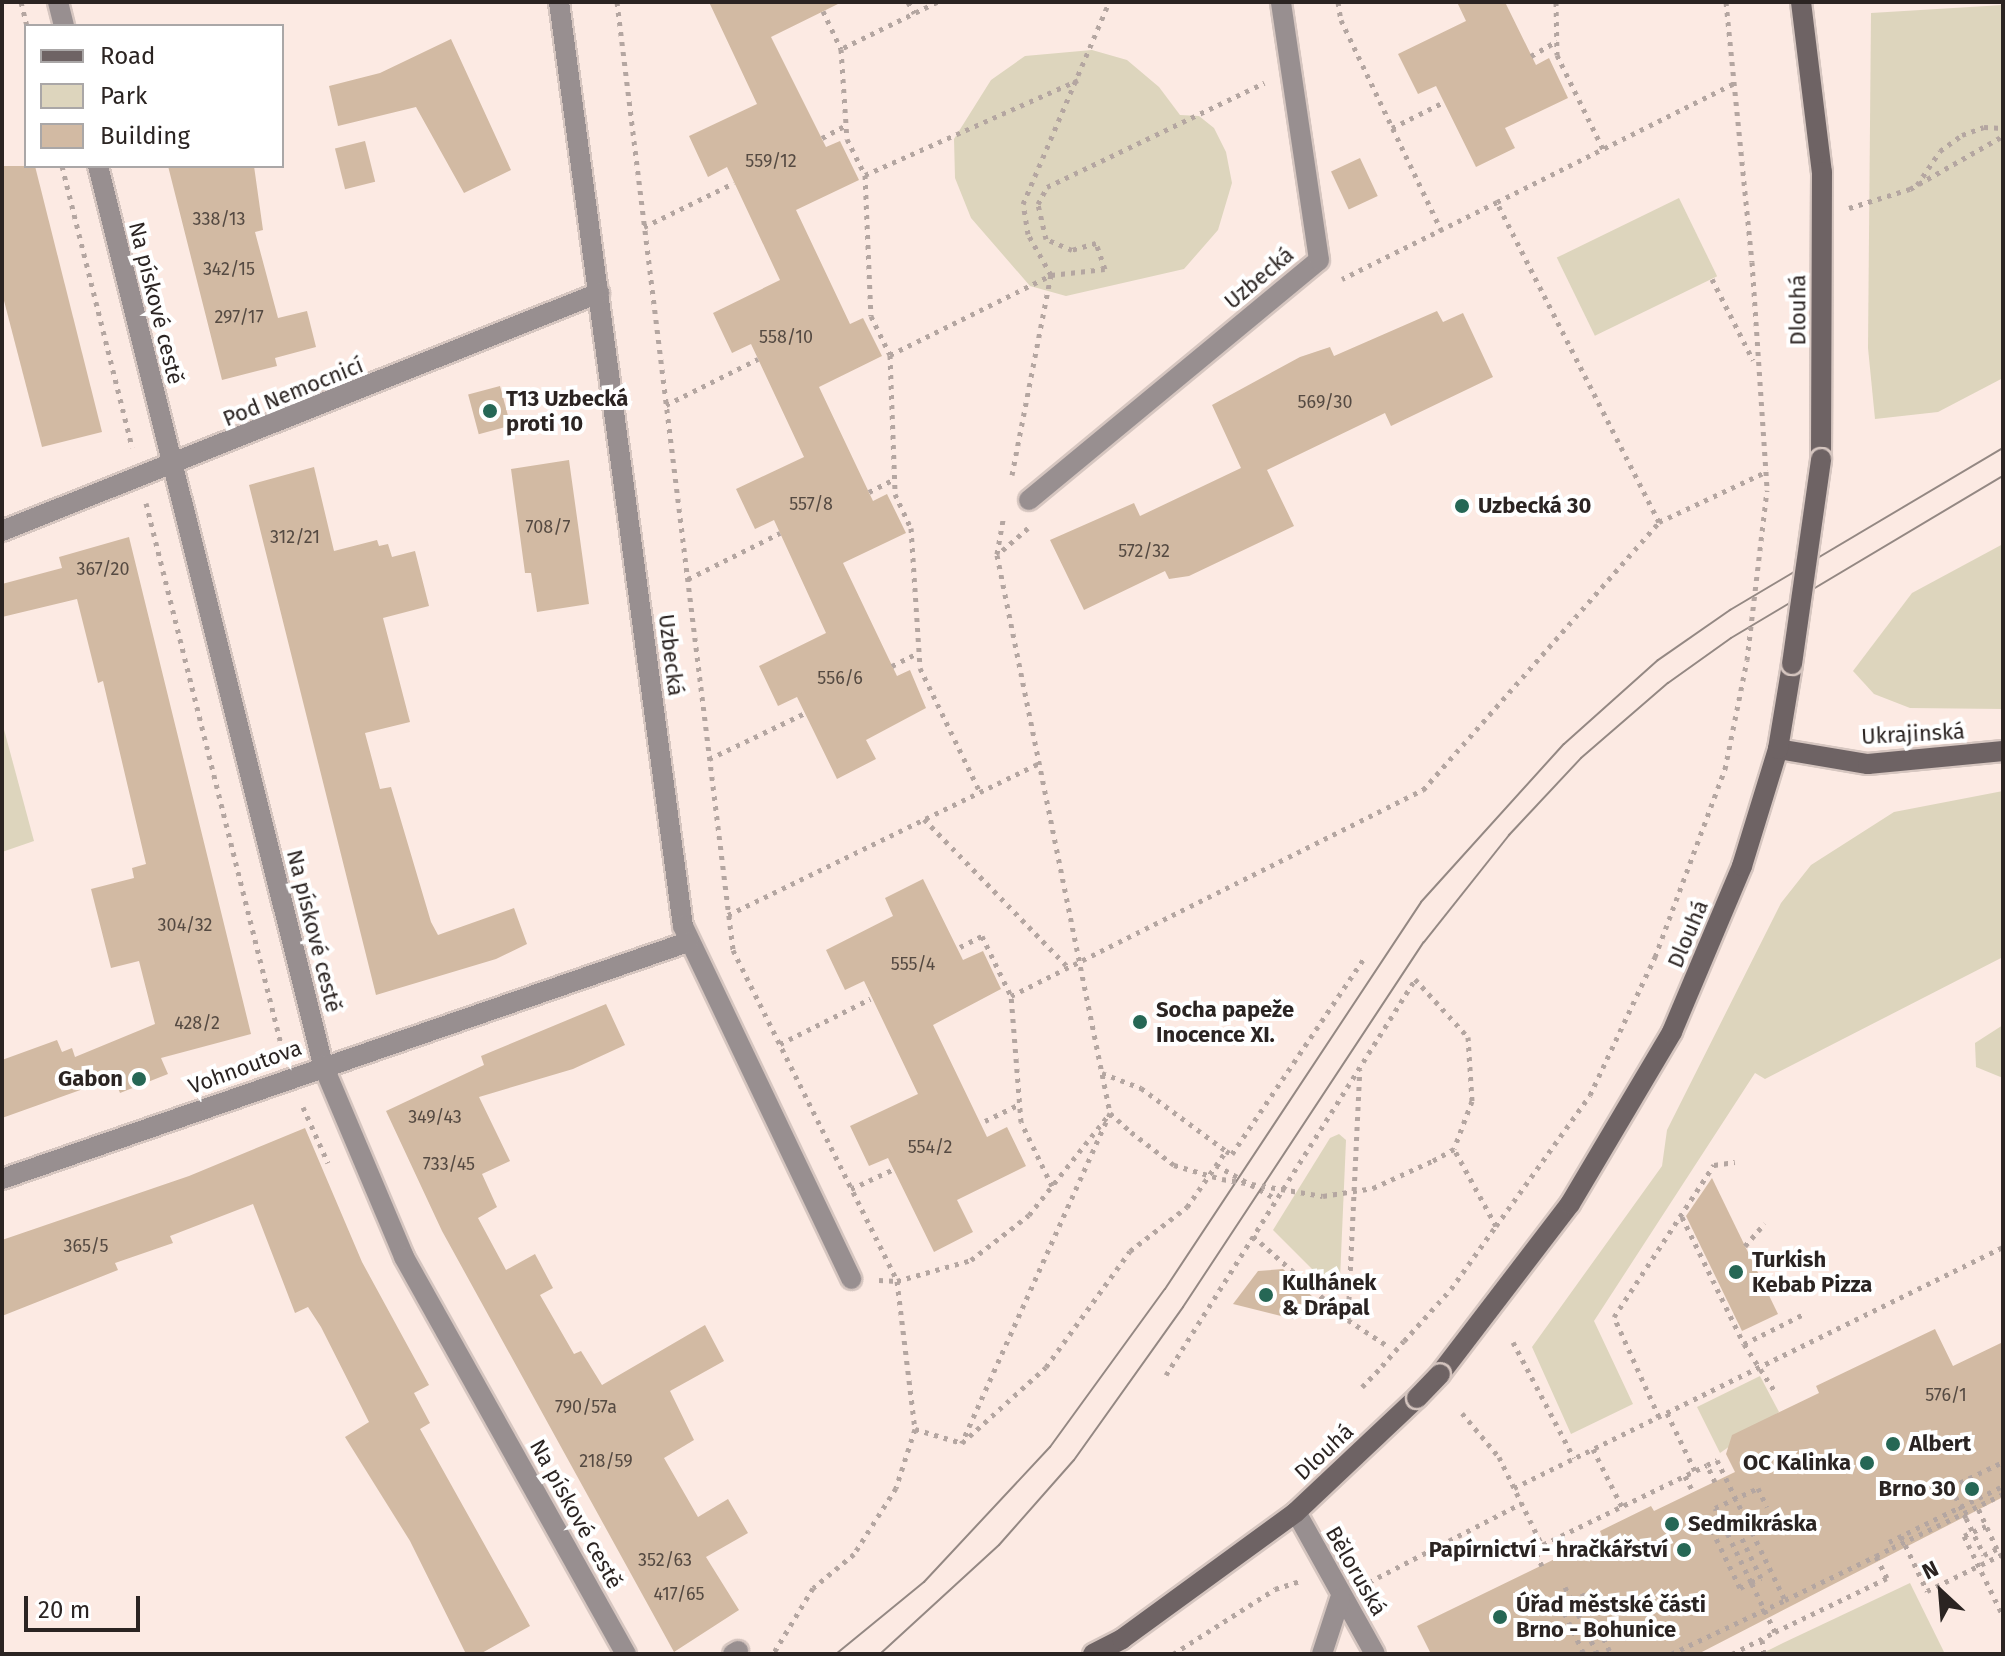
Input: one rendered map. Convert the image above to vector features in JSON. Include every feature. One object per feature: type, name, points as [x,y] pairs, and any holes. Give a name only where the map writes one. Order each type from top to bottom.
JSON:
[{"type":"street","points":[[58,2],[64,24]]},
{"type":"street","name":"Uzbecká","points":[[559,2],[688,942],[851,1279]]},
{"type":"street","name":"Uzbecká","points":[[1029,500],[1319,260],[1281,2]]},
{"type":"street","name":"Dlouhá","points":[[1093,1654],[1122,1639],[1296,1512],[1440,1374],[1570,1204],[1672,1032],[1742,866],[1778,749],[1821,459],[1822,214],[1801,2]]},
{"type":"street","name":"Na pískové cestě","points":[[98,168],[323,1065],[404,1257],[626,1654]]},
{"type":"street","name":"Pod Nemocnicí","points":[[2,531],[172,467],[599,293]]},
{"type":"street","name":"Ukrajinská","points":[[1778,749],[1868,764],[2003,751]]},
{"type":"street","name":"Vohnoutova","points":[[2,1179],[323,1065],[688,942]]},
{"type":"street","name":"Běloruská","points":[[1296,1512],[1340,1599],[1375,1654]]},
{"type":"street","points":[[1322,1654],[1340,1599]]},
{"type":"path","points":[[21,2],[26,24]]},
{"type":"path","points":[[617,2],[733,950],[897,1281],[915,1429],[896,1488],[854,1554],[813,1588],[773,1654]]},
{"type":"path","points":[[908,2],[914,13]]},
{"type":"path","points":[[841,49],[937,2]]},
{"type":"path","points":[[1009,492],[1051,275],[1028,234],[1023,204],[1109,2]]},
{"type":"path","points":[[1338,2],[1341,20],[1441,230]]},
{"type":"path","points":[[1556,2],[1557,55],[1603,149]]},
{"type":"path","points":[[1362,1387],[1451,1289],[1590,1095],[1655,957],[1725,769],[1747,660],[1769,470],[1755,364],[1752,262],[1726,2]]},
{"type":"path","points":[[823,11],[841,49],[847,139],[865,175],[871,316],[890,355],[895,494],[911,528],[920,668],[980,792]]},
{"type":"path","points":[[1531,56],[1557,41]]},
{"type":"path","points":[[890,355],[1051,275],[1105,269],[1096,243],[1072,250],[1046,239],[1038,204],[1047,187],[1268,81],[1266,68]]},
{"type":"path","points":[[865,175],[1078,80]]},
{"type":"path","points":[[1335,282],[1733,84]]},
{"type":"path","points":[[1392,128],[1444,102]]},
{"type":"path","points":[[822,138],[846,125]]},
{"type":"path","points":[[1917,186],[1940,151],[1962,135],[1984,127],[2003,128]]},
{"type":"path","points":[[1822,214],[1917,186],[2003,136]]},
{"type":"path","points":[[644,227],[734,183]]},
{"type":"path","points":[[1497,202],[1659,522]]},
{"type":"path","points":[[1712,279],[1755,364]]},
{"type":"path","points":[[666,405],[758,359]]},
{"type":"path","points":[[1011,996],[1423,790],[1659,522],[1769,470]]},
{"type":"path","points":[[869,492],[894,479]]},
{"type":"path","points":[[962,1443],[1110,1113],[997,555],[1006,508]]},
{"type":"path","points":[[997,555],[1040,518]]},
{"type":"path","points":[[687,579],[780,533]]},
{"type":"path","points":[[892,666],[919,652]]},
{"type":"path","points":[[709,759],[805,713]]},
{"type":"path","points":[[728,915],[1039,763]]},
{"type":"path","points":[[924,819],[1068,967]]},
{"type":"path","points":[[960,947],[982,936],[1011,996],[1021,1122],[1052,1186]]},
{"type":"path","points":[[1102,1073],[1141,1088],[1232,1154],[1364,958]]},
{"type":"path","points":[[1110,1113],[1174,1165],[1222,1179],[1323,1196],[1373,1188],[1454,1149],[1472,1101],[1468,1037],[1415,979],[1360,1068],[1276,1199],[1166,1375]]},
{"type":"path","points":[[780,1044],[870,999]]},
{"type":"path","points":[[1348,1320],[1360,1068]]},
{"type":"path","points":[[985,1121],[1020,1104]]},
{"type":"path","points":[[851,1279],[897,1281],[971,1260],[1029,1215],[1110,1113]]},
{"type":"path","points":[[1454,1149],[1496,1226]]},
{"type":"path","points":[[962,1443],[1046,1367],[1130,1251],[1187,1207],[1226,1151]]},
{"type":"path","points":[[1659,1417],[1614,1317],[1714,1165],[1735,1162]]},
{"type":"path","points":[[1216,1165],[1276,1199]]},
{"type":"path","points":[[851,1189],[892,1170]]},
{"type":"path","points":[[1682,1216],[1744,1344],[1763,1367],[1774,1390]]},
{"type":"path","points":[[1745,1246],[1765,1223]]},
{"type":"path","points":[[1253,1236],[1348,1320],[1386,1345]]},
{"type":"path","points":[[1514,1488],[2003,1247]]},
{"type":"path","points":[[1744,1344],[1806,1313]]},
{"type":"path","points":[[1513,1342],[1574,1458]]},
{"type":"path","points":[[1462,1413],[1499,1457],[1542,1545]]},
{"type":"path","points":[[1667,1413],[1695,1471]]},
{"type":"path","points":[[915,1429],[962,1443]]},
{"type":"path","points":[[1593,1449],[1622,1507]]},
{"type":"path","points":[[1542,1566],[1534,1549],[1717,1460],[1785,1600]]},
{"type":"path","points":[[2003,1462],[1951,1487],[1965,1515],[1985,1555],[1997,1550],[1986,1526],[1964,1536],[2003,1616]]},
{"type":"path","points":[[1707,1465],[1715,1482]]},
{"type":"path","points":[[1685,1476],[1693,1492]]},
{"type":"path","points":[[1671,1654],[1876,1556],[1901,1536],[2003,1486]]},
{"type":"path","points":[[1767,1507],[1758,1488],[1715,1508],[1775,1632]]},
{"type":"path","points":[[1891,1545],[1965,1515],[2003,1494]]},
{"type":"path","points":[[1367,1579],[1522,1503]]},
{"type":"path","points":[[1965,1515],[1984,1555],[1997,1549],[1977,1506]]},
{"type":"path","points":[[1712,1530],[1740,1588],[1761,1578],[1733,1520]]},
{"type":"path","points":[[1901,1536],[1927,1591],[2003,1554]]},
{"type":"path","points":[[1555,1539],[1563,1555]]},
{"type":"path","points":[[1732,1654],[1887,1578],[1876,1556]]},
{"type":"path","points":[[1173,1654],[1275,1589],[1298,1580],[1330,1631]]},
{"type":"path","points":[[1565,1587],[1596,1651],[1610,1651],[1582,1593]]},
{"type":"path","points":[[1560,1604],[1584,1654]]},
{"type":"path","points":[[1762,1640],[1764,1654]]},
{"type":"green space","points":[[2003,5],[2003,378],[1938,412],[1875,419],[1868,348],[1871,13]]},
{"type":"green space","points":[[1092,50],[1127,60],[1159,87],[1180,115],[1199,116],[1214,128],[1226,152],[1232,183],[1218,230],[1184,269],[1066,296],[1030,286],[971,218],[955,178],[954,139],[991,80],[1025,56]]},
{"type":"green space","points":[[1679,198],[1717,276],[1595,336],[1557,258]]},
{"type":"green space","points":[[2003,544],[2003,709],[1910,708],[1874,694],[1853,671],[1912,593]]},
{"type":"green space","points":[[2,722],[34,841],[2,852]]},
{"type":"green space","points":[[2003,791],[2003,957],[1765,1079],[1755,1073],[1594,1321],[1633,1404],[1571,1434],[1532,1347],[1662,1166],[1667,1130],[1781,903],[1811,865],[1894,812]]},
{"type":"green space","points":[[2003,1025],[2003,1078],[1976,1067],[1975,1043]]},
{"type":"green space","points":[[1339,1134],[1346,1140],[1340,1279],[1329,1286],[1273,1230],[1330,1138]]},
{"type":"green space","points":[[1760,1376],[1779,1412],[1720,1453],[1697,1407]]},
{"type":"green space","points":[[1910,1583],[1945,1654],[1761,1654],[1783,1643]]},
{"type":"building","points":[[709,2],[842,2],[771,37],[826,147],[840,141],[859,180],[796,210],[850,324],[863,318],[882,356],[819,387],[873,501],[887,494],[906,533],[843,563],[897,676],[910,670],[926,708],[866,740],[876,759],[837,779],[797,697],[778,706],[759,666],[826,633],[774,520],[755,529],[736,489],[804,457],[751,344],[732,353],[713,313],[780,280],[727,167],[708,177],[689,136],[757,104]]},
{"type":"building","points":[[1457,2],[1505,2],[1536,65],[1549,58],[1568,98],[1505,128],[1515,148],[1476,167],[1436,86],[1418,94],[1398,54],[1466,21]]},
{"type":"building","points":[[451,39],[511,170],[464,193],[416,107],[338,126],[329,86],[380,73]]},
{"type":"building","points":[[365,141],[375,182],[345,189],[335,148]]},
{"type":"building","points":[[1360,158],[1378,196],[1349,210],[1331,172]]},
{"type":"building","points":[[2,166],[36,168],[102,432],[42,447],[2,293]]},
{"type":"building","points":[[169,168],[254,168],[263,230],[255,232],[278,318],[307,311],[316,347],[275,358],[277,366],[222,380]]},
{"type":"building","points":[[1437,311],[1443,322],[1463,313],[1493,377],[1391,426],[1385,413],[1267,470],[1294,526],[1189,576],[1169,579],[1165,571],[1084,610],[1050,540],[1134,503],[1140,516],[1241,468],[1212,405],[1300,357],[1330,347],[1334,356]]},
{"type":"building","name":"T13 Uzbecká proti 10","points":[[500,386],[511,426],[479,434],[468,395]]},
{"type":"building","points":[[569,460],[589,604],[537,612],[531,573],[525,573],[511,469]]},
{"type":"building","points":[[314,467],[334,551],[377,540],[379,546],[388,544],[392,557],[415,551],[429,606],[383,618],[410,722],[365,733],[380,789],[391,787],[431,922],[438,935],[514,908],[527,944],[496,959],[376,995],[249,485]]},
{"type":"building","points":[[129,537],[251,1034],[161,1058],[168,1074],[120,1093],[114,1078],[2,1118],[2,1060],[57,1040],[62,1052],[72,1048],[75,1057],[155,1024],[139,961],[111,968],[91,889],[134,878],[132,868],[146,864],[103,681],[98,683],[77,599],[2,617],[2,584],[62,568],[59,557]]},
{"type":"building","points":[[923,879],[963,960],[983,951],[1001,989],[933,1025],[987,1137],[1007,1127],[1026,1166],[957,1200],[973,1232],[934,1252],[888,1158],[869,1166],[850,1126],[918,1094],[864,981],[845,990],[826,950],[893,916],[885,898]]},
{"type":"building","points":[[606,1004],[625,1045],[573,1069],[479,1097],[510,1161],[482,1174],[497,1207],[478,1218],[506,1270],[535,1254],[553,1288],[540,1295],[574,1354],[581,1351],[602,1385],[705,1325],[724,1361],[670,1391],[694,1440],[664,1458],[698,1517],[728,1499],[748,1533],[706,1557],[739,1610],[674,1652],[442,1231],[386,1111],[484,1065],[481,1056]]},
{"type":"building","points":[[305,1128],[362,1262],[429,1385],[414,1393],[430,1423],[420,1429],[530,1626],[480,1654],[466,1654],[410,1541],[345,1437],[369,1422],[308,1307],[295,1313],[253,1204],[170,1236],[173,1243],[115,1263],[118,1270],[2,1316],[2,1240],[189,1176]]},
{"type":"building","points":[[1712,1178],[1778,1314],[1742,1331],[1686,1216]]},
{"type":"building","points":[[1283,1269],[1314,1298],[1293,1319],[1233,1304],[1258,1271]]},
{"type":"building","points":[[1935,1329],[1953,1366],[2003,1342],[2003,1497],[1698,1654],[1431,1654],[1417,1626],[1602,1536],[1600,1531],[1651,1506],[1654,1511],[1735,1472],[1726,1454],[1732,1435],[1819,1393],[1816,1386]]},
{"type":"tram line","points":[[836,1654],[924,1582],[1050,1447],[1165,1289],[1421,902],[1564,744],[1658,660],[1730,610],[2003,448]]},
{"type":"tram line","points":[[880,1654],[999,1545],[1074,1460],[1183,1307],[1424,942],[1509,835],[1581,758],[1668,683],[1731,638],[2003,476]]},
{"type":"place","name":"T13 Uzbecká proti 10","points":[[490,411]]},
{"type":"place","name":"Uzbecká 30","points":[[1462,506]]},
{"type":"place","name":"Socha papeže Inocence XI.","points":[[1140,1022]]},
{"type":"place","name":"Gabon","points":[[139,1079]]},
{"type":"place","name":"Turkish Kebab Pizza","points":[[1736,1272]]},
{"type":"place","name":"Kulhánek & Drápal","points":[[1266,1295]]},
{"type":"place","name":"Albert","points":[[1893,1444]]},
{"type":"place","name":"OC Kalinka","points":[[1867,1463]]},
{"type":"place","name":"Brno 30","points":[[1972,1489]]},
{"type":"place","name":"Sedmikráska","points":[[1672,1524]]},
{"type":"place","name":"Papírnictví - hračkářství","points":[[1684,1550]]},
{"type":"place","name":"Úřad městské části Brno - Bohunice","points":[[1500,1617]]}]
